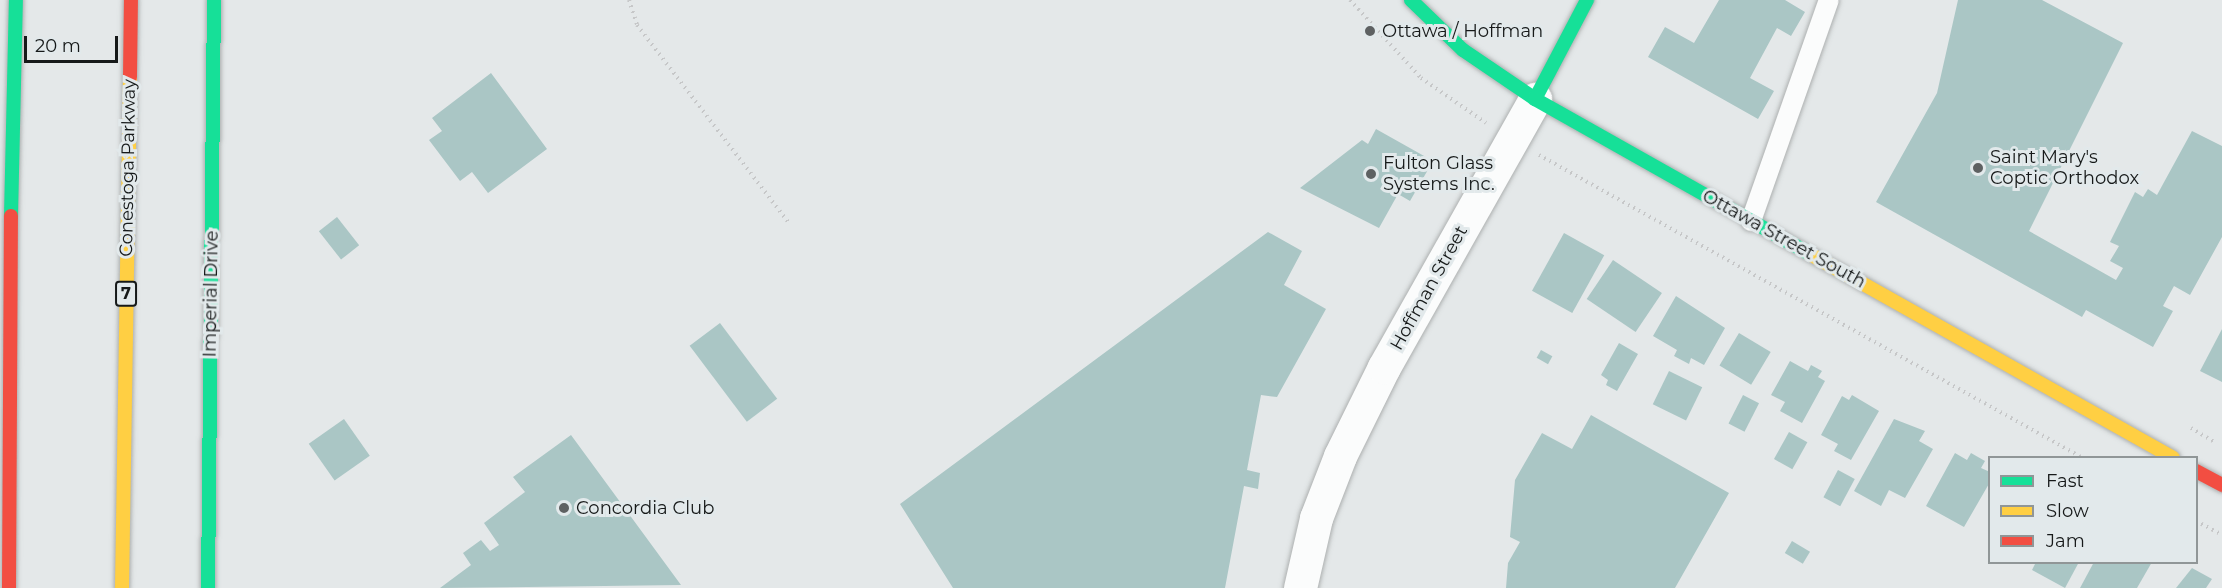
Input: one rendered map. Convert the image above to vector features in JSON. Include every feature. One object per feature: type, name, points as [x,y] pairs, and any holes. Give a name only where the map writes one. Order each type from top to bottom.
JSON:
[{"type":"main road","points":[[9,588],[8,344],[16,0]]},
{"type":"main road","name":"Conestoga Parkway","points":[[122,588],[131,0]]},
{"type":"main road","name":"Imperial Drive","points":[[208,588],[214,0]]},
{"type":"main road","name":"Ottawa Street South","points":[[1411,0],[1463,50],[1535,99],[2169,456]]},
{"type":"main road","name":"Hoffman Street","points":[[1535,99],[1587,0]]},
{"type":"main road","points":[[0,323],[8,344]]},
{"type":"main road","points":[[2198,472],[2222,485]]},
{"type":"street","name":"Hoffman Street","points":[[1300,588],[1316,518],[1340,456],[1390,357],[1535,99]]},
{"type":"lane","points":[[1751,221],[1829,0]]},
{"type":"path","points":[[629,0],[638,25],[788,222]]},
{"type":"path","points":[[1350,0],[1420,78],[1480,119]]},
{"type":"path","points":[[1546,159],[2079,456]]},
{"type":"path","points":[[2198,522],[2222,535]]},
{"type":"building","points":[[1719,0],[1785,0],[1805,12],[1791,36],[1777,28],[1750,78],[1774,91],[1758,119],[1648,57],[1665,27],[1694,43]]},
{"type":"building","name":"Saint Mary's Coptic Orthodox","points":[[1958,0],[2042,0],[2123,43],[2029,231],[2116,280],[2123,268],[2110,261],[2119,246],[2110,242],[2135,192],[2143,197],[2148,189],[2157,195],[2192,131],[2222,146],[2222,237],[2190,295],[2174,286],[2163,306],[2173,311],[2153,347],[2086,310],[2082,317],[1876,202],[1937,93]]},
{"type":"building","points":[[491,73],[547,149],[488,193],[472,172],[460,181],[429,140],[442,131],[432,118]]},
{"type":"building","name":"Fulton Glass Systems Inc.","points":[[1376,129],[1433,161],[1410,201],[1398,194],[1379,228],[1300,188],[1362,140],[1368,144]]},
{"type":"building","points":[[337,217],[359,245],[341,260],[319,231]]},
{"type":"building","points":[[1268,232],[1302,251],[1284,285],[1326,309],[1277,397],[1261,395],[1247,470],[1260,473],[1258,489],[1244,486],[1225,588],[953,588],[900,504]]},
{"type":"building","points":[[1564,233],[1604,255],[1572,313],[1532,291]]},
{"type":"building","points":[[1613,260],[1662,293],[1636,332],[1587,299]]},
{"type":"building","points":[[1676,296],[1725,328],[1704,365],[1691,358],[1689,364],[1674,356],[1677,350],[1653,336]]},
{"type":"building","points":[[720,323],[777,399],[747,422],[690,346]]},
{"type":"building","points":[[2222,329],[2222,382],[2200,371]]},
{"type":"building","points":[[1739,333],[1771,352],[1751,385],[1719,366]]},
{"type":"building","points":[[1619,343],[1638,354],[1617,391],[1606,385],[1608,380],[1601,375]]},
{"type":"building","points":[[1541,350],[1552,356],[1548,364],[1537,358]]},
{"type":"building","points":[[1790,361],[1808,371],[1811,365],[1822,371],[1818,377],[1825,381],[1802,423],[1780,411],[1785,402],[1771,395]]},
{"type":"building","points":[[1669,371],[1702,387],[1686,420],[1653,404]]},
{"type":"building","points":[[1743,395],[1759,403],[1745,432],[1728,424]]},
{"type":"building","points":[[1852,395],[1879,411],[1851,460],[1834,451],[1838,444],[1821,435],[1842,396],[1849,400]]},
{"type":"building","points":[[1591,415],[1729,493],[1675,588],[1506,588],[1508,563],[1520,542],[1510,537],[1515,480],[1542,433],[1572,449]]},
{"type":"building","points":[[344,419],[370,456],[335,481],[309,444]]},
{"type":"building","points":[[1894,419],[1925,431],[1919,441],[1933,449],[1905,498],[1889,490],[1881,506],[1854,491]]},
{"type":"building","points":[[1789,432],[1807,442],[1792,469],[1774,459]]},
{"type":"building","name":"Concordia Club","points":[[571,435],[681,585],[440,588],[471,565],[463,553],[481,540],[490,551],[499,545],[484,523],[525,492],[513,477]]},
{"type":"building","points":[[1955,453],[1967,460],[1971,453],[1985,461],[1981,468],[1988,471],[1988,485],[1964,527],[1926,506]]},
{"type":"building","points":[[1838,470],[1855,479],[1840,506],[1823,497]]},
{"type":"building","points":[[1792,541],[1810,552],[1803,564],[1785,553]]},
{"type":"building","points":[[2035,564],[2078,564],[2065,588],[2032,570]]},
{"type":"building","points":[[2093,564],[2151,564],[2137,588],[2080,588]]},
{"type":"building","points":[[2192,568],[2212,579],[2206,588],[2176,588]]},
{"type":"traffic: fast","points":[[11,216],[16,0]]},
{"type":"traffic: fast","points":[[208,588],[214,0]]},
{"type":"traffic: fast","points":[[1411,0],[1463,50],[1535,99],[1810,254]]},
{"type":"traffic: fast","points":[[1535,99],[1587,0]]},
{"type":"traffic: slow","points":[[122,588],[130,77]]},
{"type":"traffic: slow","points":[[1810,254],[2169,456]]},
{"type":"traffic: jam","points":[[130,77],[131,0]]},
{"type":"traffic: jam","points":[[9,588],[11,216]]},
{"type":"traffic: jam","points":[[2198,472],[2222,485]]},
{"type":"place","name":"Ottawa / Hoffman","points":[[1370,31]]},
{"type":"place","name":"Saint Mary's Coptic Orthodox","points":[[1978,168]]},
{"type":"place","name":"Fulton Glass Systems Inc.","points":[[1371,174]]},
{"type":"place","name":"Concordia Club","points":[[564,508]]}]
